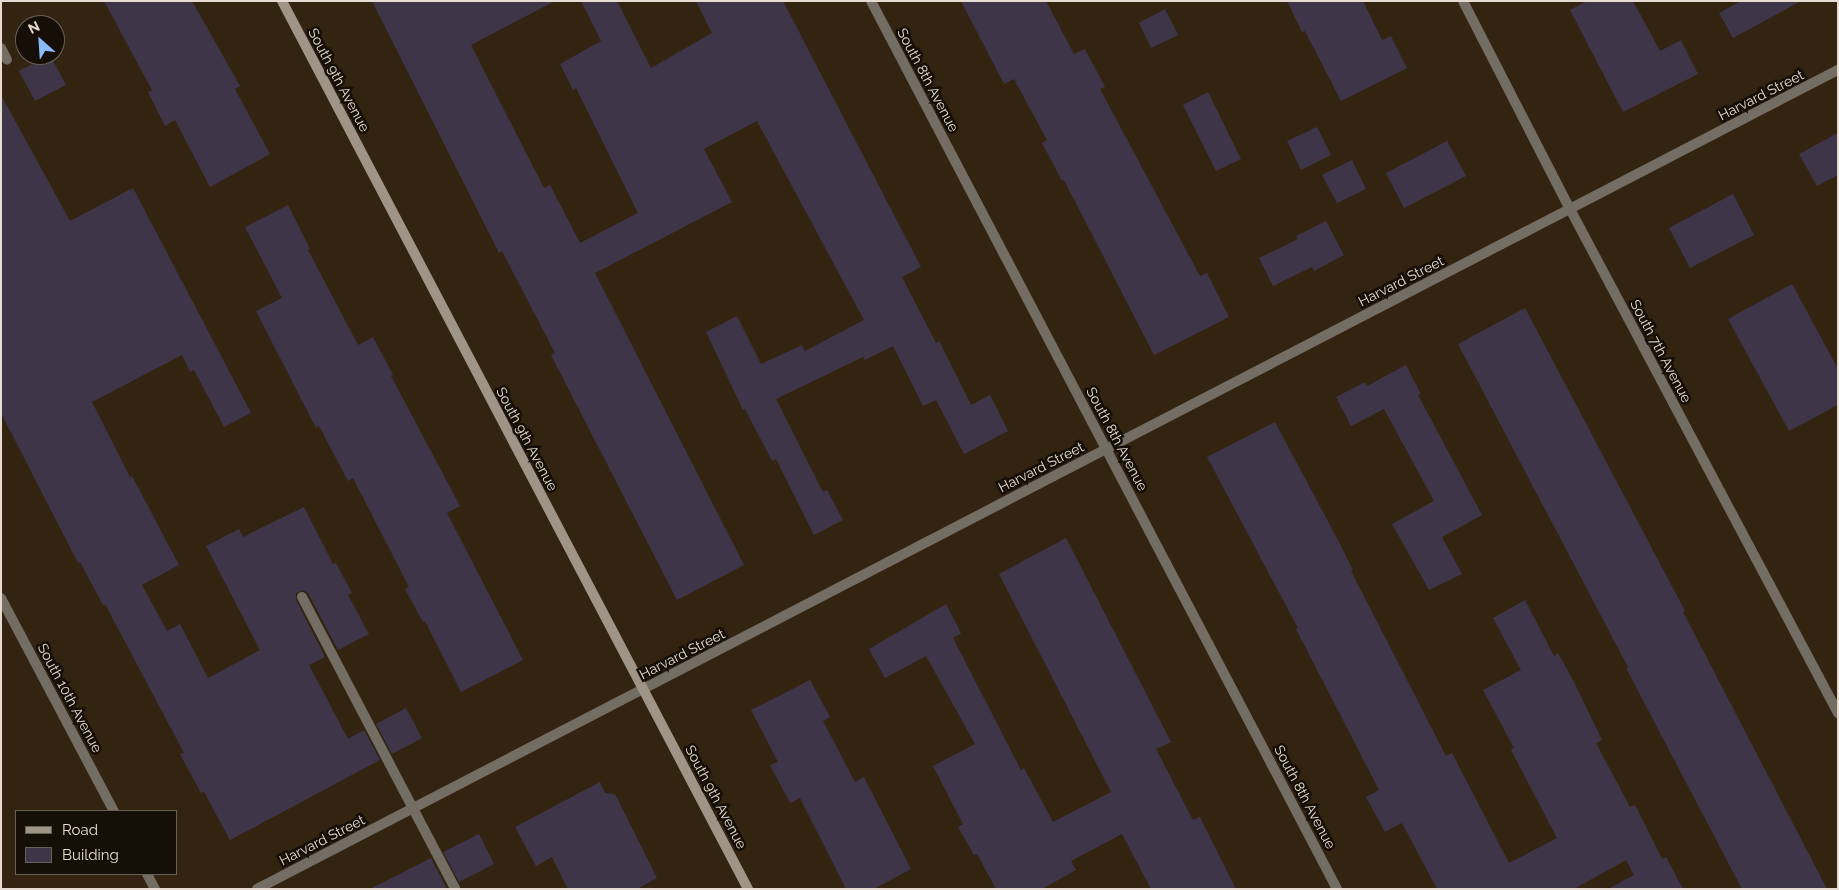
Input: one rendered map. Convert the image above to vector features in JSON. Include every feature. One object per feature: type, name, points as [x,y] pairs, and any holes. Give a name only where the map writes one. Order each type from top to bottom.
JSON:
[{"type":"street","name":"South 9th Avenue","points":[[282,1],[748,889]]},
{"type":"street","name":"South 8th Avenue","points":[[872,1],[1338,889]]},
{"type":"street","name":"South 7th Avenue","points":[[1463,1],[1570,209],[1838,713]]},
{"type":"street","points":[[1,48],[7,60]]},
{"type":"street","name":"Harvard Street","points":[[257,889],[1838,70]]},
{"type":"street","points":[[302,596],[456,889]]},
{"type":"street","name":"South 10th Avenue","points":[[1,598],[113,810]]},
{"type":"street","points":[[148,875],[155,889]]},
{"type":"building","points":[[104,1],[192,1],[240,86],[235,89],[270,154],[210,187],[175,120],[165,126],[148,92],[152,90]]},
{"type":"building","points":[[372,1],[555,1],[471,45],[544,188],[550,185],[580,243],[638,213],[576,88],[573,90],[560,64],[601,41],[581,1],[617,1],[651,68],[712,33],[696,1],[783,1],[921,267],[902,277],[936,343],[939,341],[971,405],[990,395],[1008,431],[964,454],[936,400],[923,406],[893,346],[865,360],[863,357],[776,399],[823,492],[827,490],[843,520],[814,535],[776,459],[772,461],[745,409],[743,410],[706,332],[737,316],[761,364],[802,345],[805,351],[864,320],[757,121],[704,149],[732,202],[595,273],[744,565],[677,600],[551,355],[555,353],[502,251],[499,253]]},
{"type":"building","points":[[961,1],[1046,1],[1074,54],[1085,49],[1105,87],[1100,89],[1200,276],[1207,273],[1229,317],[1154,355],[1064,180],[1062,181],[1042,143],[1047,140],[1014,79],[1004,84]]},
{"type":"building","points":[[1287,1],[1363,1],[1382,40],[1391,36],[1407,68],[1341,101],[1305,31],[1302,32]]},
{"type":"building","points":[[1587,1],[1633,1],[1660,51],[1681,40],[1698,74],[1623,112],[1570,10]]},
{"type":"building","points":[[1741,1],[1801,1],[1733,38],[1719,13]]},
{"type":"building","points":[[1165,9],[1178,35],[1151,48],[1139,23]]},
{"type":"building","points":[[31,65],[55,65],[66,85],[35,101],[19,71]]},
{"type":"building","points":[[1208,92],[1241,159],[1216,171],[1183,105]]},
{"type":"building","points":[[1,95],[70,221],[133,188],[251,413],[224,427],[194,370],[190,372],[182,355],[92,402],[130,477],[132,476],[179,565],[142,585],[167,631],[180,624],[208,678],[260,650],[206,546],[239,529],[243,537],[304,507],[333,564],[336,563],[352,593],[348,595],[369,634],[338,650],[308,593],[303,590],[296,593],[296,600],[325,657],[309,665],[348,739],[364,730],[380,760],[230,840],[204,792],[201,793],[180,754],[184,753],[105,604],[103,605],[80,562],[78,563],[1,413]]},
{"type":"building","points":[[1317,127],[1331,155],[1301,170],[1287,141]]},
{"type":"building","points":[[1838,133],[1838,175],[1817,186],[1799,154]]},
{"type":"building","points":[[1447,141],[1466,176],[1404,208],[1386,173]]},
{"type":"building","points":[[1352,160],[1366,189],[1337,203],[1322,175]]},
{"type":"building","points":[[1733,194],[1754,235],[1690,268],[1669,228]]},
{"type":"building","points":[[288,205],[310,249],[308,250],[358,345],[373,337],[393,375],[391,376],[460,506],[447,513],[523,660],[461,692],[425,621],[423,622],[405,589],[409,587],[353,478],[348,481],[319,426],[316,428],[256,311],[282,298],[245,227]]},
{"type":"building","points":[[1326,221],[1344,255],[1314,271],[1312,267],[1273,286],[1259,258],[1298,239],[1296,236]]},
{"type":"building","points":[[1792,284],[1838,369],[1838,405],[1789,431],[1728,319]]},
{"type":"building","points":[[1525,308],[1685,611],[1683,612],[1827,889],[1742,889],[1626,668],[1628,667],[1458,344]]},
{"type":"building","points":[[1406,365],[1421,394],[1418,395],[1482,515],[1442,537],[1462,574],[1429,590],[1392,524],[1434,501],[1384,409],[1351,426],[1336,397],[1365,382],[1367,386]]},
{"type":"building","points":[[1275,422],[1340,544],[1353,570],[1351,571],[1446,756],[1452,753],[1509,863],[1557,838],[1511,750],[1514,748],[1483,690],[1521,670],[1493,618],[1525,600],[1554,656],[1558,653],[1574,682],[1602,740],[1596,743],[1630,807],[1635,805],[1662,859],[1666,857],[1683,889],[1608,889],[1634,875],[1626,860],[1574,889],[1437,889],[1402,823],[1385,832],[1366,797],[1379,790],[1296,629],[1298,628],[1207,457]]},
{"type":"building","points":[[1066,538],[1171,742],[1156,749],[1193,820],[1200,817],[1236,889],[1151,889],[1122,834],[1071,861],[1076,870],[1042,889],[996,889],[977,854],[974,855],[958,827],[963,824],[933,766],[975,744],[926,656],[885,678],[869,649],[946,604],[961,633],[953,638],[1021,770],[1024,768],[1053,822],[1111,792],[999,574]]},
{"type":"building","points":[[810,680],[830,717],[823,721],[855,782],[864,777],[911,869],[874,889],[846,889],[800,798],[790,803],[770,765],[778,762],[751,710]]},
{"type":"building","points":[[406,708],[422,738],[392,754],[376,724]]},
{"type":"building","points":[[600,782],[605,793],[615,794],[657,878],[637,889],[568,889],[552,857],[536,866],[515,827]]},
{"type":"building","points":[[479,834],[494,864],[459,882],[443,852]]},
{"type":"building","points":[[431,858],[447,889],[370,889]]}]
